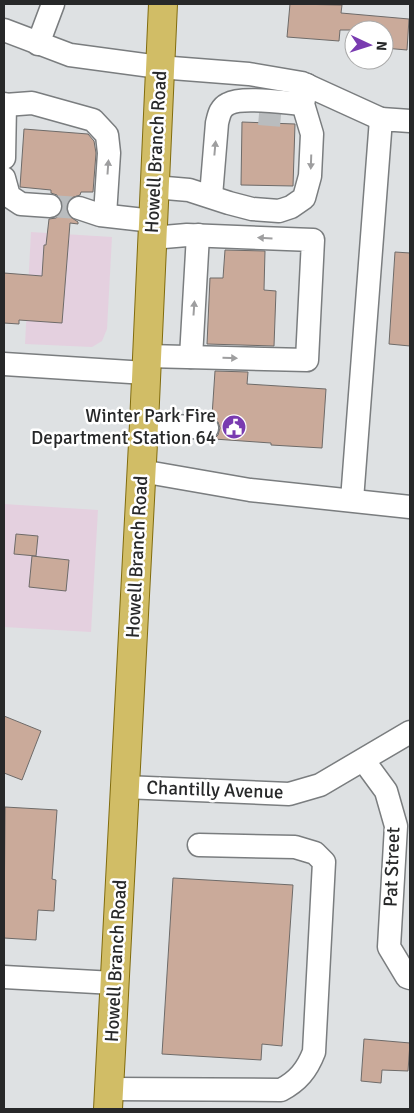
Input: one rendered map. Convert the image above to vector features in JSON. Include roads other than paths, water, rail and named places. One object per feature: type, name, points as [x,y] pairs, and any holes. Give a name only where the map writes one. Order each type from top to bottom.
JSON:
[{"type":"main road","name":"Howell Branch Road","points":[[109,1099],[144,424],[163,4]]},
{"type":"street","points":[[38,44],[53,4]]},
{"type":"street","points":[[4,30],[70,55],[159,67],[249,74],[305,101],[381,120],[410,121]]},
{"type":"street","points":[[211,196],[217,123],[220,112],[229,103],[252,100],[305,101]]},
{"type":"street","points":[[282,116],[305,101]]},
{"type":"street","points":[[154,187],[189,190],[245,208],[279,212],[291,207],[304,198],[310,176],[312,134],[305,101]]},
{"type":"street","points":[[239,102],[260,114]]},
{"type":"street","points":[[4,158],[4,105],[32,103],[93,120],[107,135],[109,153],[104,215]]},
{"type":"street","points":[[352,500],[381,120]]},
{"type":"street","points":[[4,178],[9,196],[21,204],[50,206]]},
{"type":"street","points":[[4,364],[146,364],[191,357],[307,360],[313,240],[198,235],[152,229],[79,208]]},
{"type":"street","points":[[191,357],[198,235]]},
{"type":"street","points":[[144,424],[207,428]]},
{"type":"street","points":[[141,471],[250,490],[410,507]]},
{"type":"street","name":"Chantilly Avenue","points":[[124,787],[289,794],[320,785],[364,761],[410,732]]},
{"type":"street","name":"Pat Street","points":[[364,761],[386,791],[396,826],[389,947],[408,978]]},
{"type":"street","points":[[109,1099],[281,1090],[295,1082],[308,1066],[314,1052],[324,862],[315,853],[295,847],[199,846]]},
{"type":"street","points":[[4,977],[114,983]]},
{"type":"tunnel","points":[[259,114],[282,116]]},
{"type":"tunnel","points":[[50,206],[79,208]]},
{"type":"place","name":"Winter Park Fire Department Station 64","points":[[234,427]]}]
